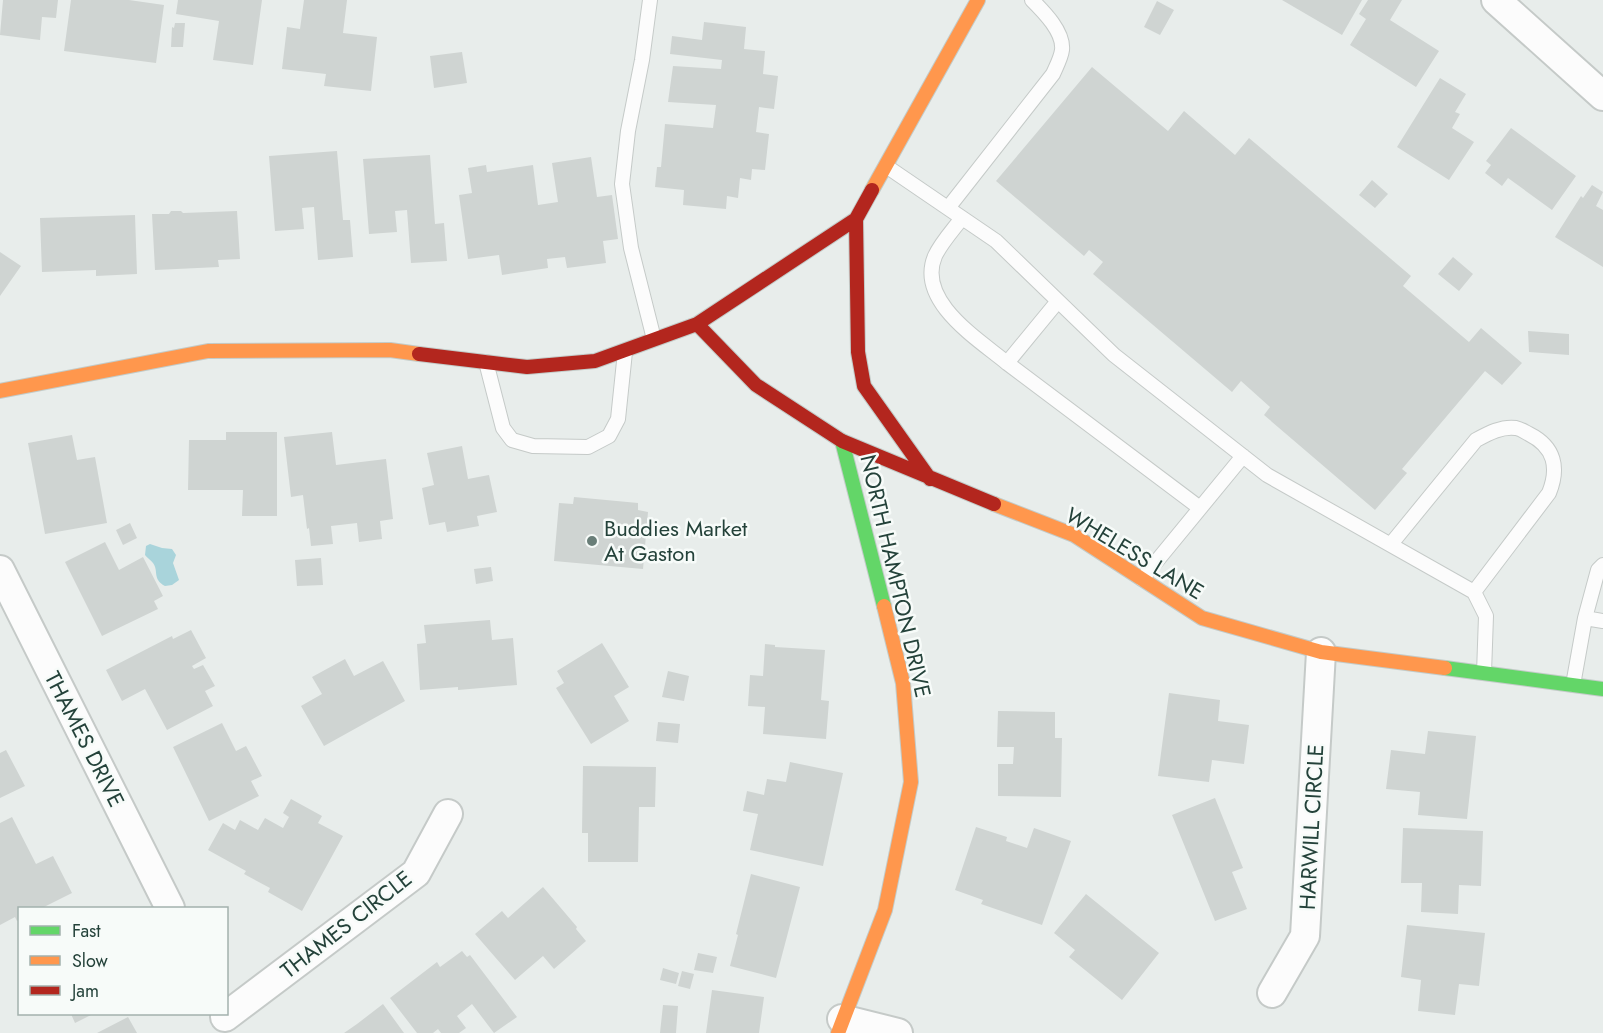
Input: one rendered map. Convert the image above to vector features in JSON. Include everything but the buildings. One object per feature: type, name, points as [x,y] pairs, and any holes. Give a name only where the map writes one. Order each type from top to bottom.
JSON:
[{"type":"street","points":[[0,392],[208,351],[390,350],[527,367],[595,361],[697,324],[856,219],[978,0]]},
{"type":"street","points":[[1496,0],[1603,96]]},
{"type":"street","points":[[856,219],[858,352],[864,386],[930,479]]},
{"type":"street","name":"WHELESS LANE","points":[[697,324],[756,385],[842,441],[930,479],[1074,535],[1202,618],[1322,652],[1603,689]]},
{"type":"street","name":"NORTH HAMPTON DRIVE","points":[[840,1026],[885,910],[911,782],[903,682],[842,441]]},
{"type":"street","name":"THAMES DRIVE","points":[[0,570],[169,907]]},
{"type":"street","name":"HARWILL CIRCLE","points":[[1272,993],[1305,936],[1322,652]]},
{"type":"street","name":"THAMES CIRCLE","points":[[228,1021],[416,873],[448,814]]},
{"type":"street","points":[[840,1026],[898,1033]]},
{"type":"lane","points":[[650,0],[642,60],[628,131],[622,184],[631,248],[654,339]]},
{"type":"lane","points":[[948,208],[1053,74],[1062,50],[1058,33],[1044,12],[1032,0]]},
{"type":"lane","points":[[886,165],[996,241],[1114,355],[1267,475],[1474,592],[1486,616],[1484,673]]},
{"type":"lane","points":[[962,218],[936,256],[930,276],[938,300],[952,318],[1007,363],[1200,508]]},
{"type":"lane","points":[[1007,363],[1058,301]]},
{"type":"lane","points":[[486,362],[503,428],[512,440],[532,446],[588,447],[609,436],[618,419],[625,350]]},
{"type":"lane","points":[[1391,544],[1476,440],[1494,430],[1517,428],[1539,439],[1553,457],[1555,477],[1549,494],[1474,592]]},
{"type":"lane","points":[[1142,579],[1243,456]]},
{"type":"lane","points":[[1573,685],[1585,618],[1598,570],[1603,565]]},
{"type":"lane","points":[[1585,618],[1603,621]]},
{"type":"water","points":[[150,544],[172,549],[176,555],[173,563],[179,580],[172,585],[165,586],[158,581],[155,566],[145,555],[146,546]]},
{"type":"traffic: fast","points":[[842,441],[884,606]]},
{"type":"traffic: fast","points":[[1445,668],[1603,689]]},
{"type":"traffic: slow","points":[[872,190],[978,0]]},
{"type":"traffic: slow","points":[[0,391],[208,351],[390,350],[419,354]]},
{"type":"traffic: slow","points":[[994,504],[1074,535],[1202,618],[1321,652],[1445,668]]},
{"type":"traffic: slow","points":[[838,1033],[885,910],[911,782],[903,683],[884,606]]},
{"type":"traffic: jam","points":[[419,354],[527,367],[595,361],[697,324],[856,219],[872,190]]},
{"type":"traffic: jam","points":[[856,219],[858,352],[864,386],[930,479]]},
{"type":"traffic: jam","points":[[697,324],[756,385],[842,441],[994,504]]},
{"type":"place","name":"Buddies Market At Gaston","points":[[592,541]]}]
